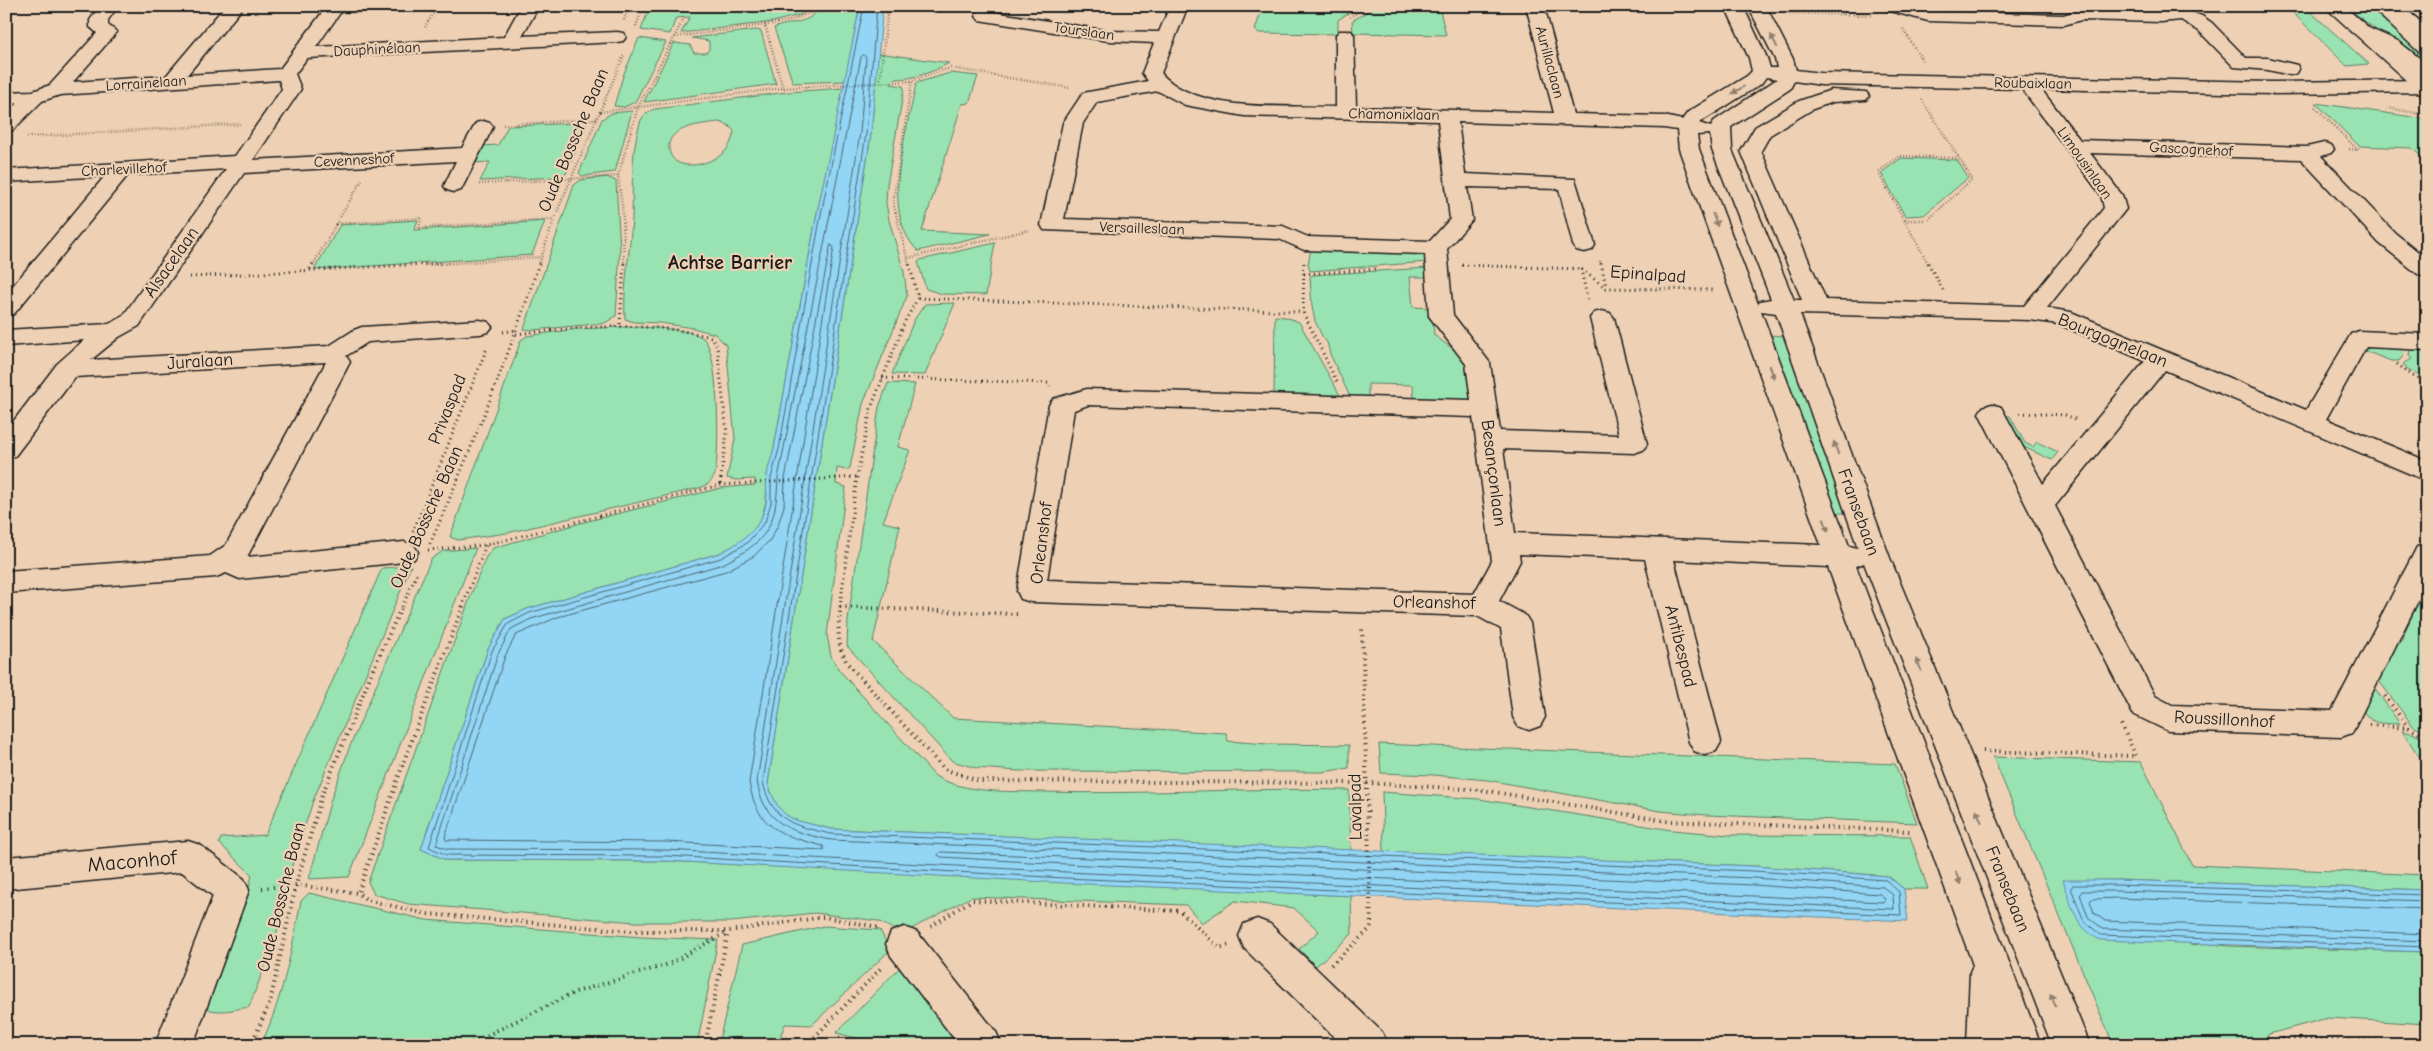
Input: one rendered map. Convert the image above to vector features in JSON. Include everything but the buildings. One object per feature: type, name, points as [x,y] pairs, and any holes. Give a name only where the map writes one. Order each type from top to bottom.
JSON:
[{"type":"street","points":[[57,89],[108,32],[99,28],[99,20],[109,6]]},
{"type":"street","points":[[171,82],[235,6]]},
{"type":"street","points":[[510,42],[530,6]]},
{"type":"street","name":"Tourslaan","points":[[986,6],[985,16],[1109,36],[1164,38]]},
{"type":"street","points":[[1052,225],[1073,123],[1090,97],[1159,85],[1150,73],[1178,6]]},
{"type":"street","name":"Aurillaclaan","points":[[1535,6],[1565,119]]},
{"type":"street","points":[[1686,126],[1695,116],[1754,80],[1761,71],[1758,58],[1734,6]]},
{"type":"street","points":[[1892,6],[1928,16],[2064,20],[2080,15],[2161,17],[2172,9],[2198,20],[2241,63],[2268,64],[2290,69]]},
{"type":"street","points":[[2333,6],[2426,86]]},
{"type":"street","points":[[2379,6],[2427,50]]},
{"type":"street","points":[[2391,6],[2427,36]]},
{"type":"street","name":"Dauphinélaan","points":[[302,53],[333,10]]},
{"type":"street","points":[[1720,133],[1721,125],[1783,85],[1788,76],[1784,60],[1760,14]]},
{"type":"street","points":[[1345,35],[1346,113]]},
{"type":"street","name":"Dauphinélaan","points":[[302,53],[510,42],[622,41]]},
{"type":"street","points":[[286,74],[302,53]]},
{"type":"street","name":"Roubaixlaan","points":[[1761,71],[1821,79],[2306,87],[2342,93],[2426,86]]},
{"type":"street","name":"Lorrainelaan","points":[[6,98],[35,97],[57,89],[286,74]]},
{"type":"street","name":"Alsacelaan","points":[[6,450],[66,370],[109,331],[131,321],[292,89],[286,74]]},
{"type":"street","name":"Limousinlaan","points":[[2027,83],[2111,195],[2115,208],[2030,313]]},
{"type":"street","name":"Chamonixlaan","points":[[1159,85],[1183,99],[1244,110],[1664,122],[1720,133]]},
{"type":"street","name":"Roubaixlaan","points":[[1817,307],[1751,151],[1762,131],[1806,105],[1831,96],[2040,100]]},
{"type":"street","points":[[6,126],[35,97]]},
{"type":"street","points":[[1436,256],[1461,220],[1447,116]]},
{"type":"street","name":"Fransebaan","points":[[1686,126],[1689,149],[1837,556],[1988,960],[2022,1045]]},
{"type":"street","points":[[454,186],[483,127]]},
{"type":"street","name":"Fransebaan","points":[[1720,133],[1722,150],[1785,306],[1876,558],[2071,1045]]},
{"type":"street","name":"Gascognehof","points":[[2074,146],[2316,151],[2386,238],[2427,270]]},
{"type":"street","name":"Cevenneshof","points":[[239,164],[469,154]]},
{"type":"street","name":"Charlevillehof","points":[[6,176],[239,164]]},
{"type":"street","points":[[6,309],[122,169]]},
{"type":"street","points":[[1457,180],[1568,183],[1584,245]]},
{"type":"street","name":"Versailleslaan","points":[[1052,225],[1283,233],[1304,243],[1436,256]]},
{"type":"street","name":"Besançonlaan","points":[[1436,256],[1441,316],[1478,363],[1503,543],[1876,558]]},
{"type":"street","name":"Bourgognelaan","points":[[1745,299],[1785,306],[2030,313],[2063,317],[2427,472]]},
{"type":"street","points":[[1489,440],[1634,444],[1602,318]]},
{"type":"street","points":[[6,338],[109,331]]},
{"type":"street","points":[[6,582],[216,566],[236,552],[338,362],[333,354],[362,335],[485,334]]},
{"type":"street","points":[[2312,423],[2359,339],[2427,342]]},
{"type":"street","name":"Juralaan","points":[[66,370],[321,353],[333,354]]},
{"type":"street","points":[[2041,505],[2160,358]]},
{"type":"street","points":[[1062,405],[1087,397],[1485,409]]},
{"type":"street","name":"Orleanshof","points":[[1062,405],[1031,591],[1482,605],[1506,561],[1503,543]]},
{"type":"street","points":[[1992,413],[2144,704]]},
{"type":"street","name":"Antibespad","points":[[1657,550],[1705,742]]},
{"type":"street","points":[[2340,724],[2368,673],[2427,554]]},
{"type":"street","points":[[225,560],[240,568],[419,557]]},
{"type":"street","points":[[1482,605],[1515,623],[1529,717]]},
{"type":"street","name":"Roussillonhof","points":[[2144,704],[2168,718],[2340,724]]},
{"type":"street","name":"Maconhof","points":[[6,873],[188,856],[232,890],[174,1045]]},
{"type":"street","points":[[1257,936],[1369,1045]]},
{"type":"street","points":[[904,944],[983,1045]]},
{"type":"street","points":[[1986,1045],[1988,960]]},
{"type":"path","points":[[333,10],[430,9],[432,6]]},
{"type":"path","points":[[634,30],[644,6]]},
{"type":"path","points":[[675,37],[764,25],[801,17],[809,13],[811,6]]},
{"type":"path","points":[[880,82],[888,6]]},
{"type":"path","points":[[1760,14],[1792,23],[1787,12],[1875,15]]},
{"type":"path","points":[[1928,16],[1894,16],[1936,81]]},
{"type":"path","points":[[620,324],[624,265],[623,214],[618,176],[626,157],[638,108],[684,18]]},
{"type":"path","points":[[764,25],[783,88]]},
{"type":"path","name":"Oude Bossche Baan","points":[[251,1045],[270,1002],[296,885],[322,795],[419,557],[471,449],[516,334],[554,219],[600,112],[622,41]]},
{"type":"path","points":[[600,112],[783,88],[912,81],[950,68],[1083,90],[1090,97]]},
{"type":"path","points":[[912,81],[893,202],[918,298],[906,319],[871,408],[857,477],[838,626],[839,649],[847,663],[944,768],[980,780],[1369,783],[1482,790],[1667,820],[1941,833]]},
{"type":"path","points":[[1905,220],[1928,220],[1972,179],[1921,98]]},
{"type":"path","points":[[2323,114],[2327,119]]},
{"type":"path","points":[[483,127],[597,119]]},
{"type":"path","points":[[26,137],[269,123]]},
{"type":"path","points":[[1954,311],[1878,172],[1900,156],[1959,158]]},
{"type":"path","points":[[374,159],[308,272],[541,257]]},
{"type":"path","points":[[454,186],[618,176]]},
{"type":"path","points":[[336,224],[422,218],[418,228],[554,219]]},
{"type":"path","points":[[908,258],[1052,225]]},
{"type":"path","points":[[1304,243],[1303,312],[1348,405]]},
{"type":"path","points":[[1436,256],[1581,269],[1590,311],[1602,318]]},
{"type":"path","points":[[1304,274],[1379,268]]},
{"type":"path","points":[[160,279],[310,269]]},
{"type":"path","name":"Epinalpad","points":[[1581,269],[1606,288],[1745,299]]},
{"type":"path","points":[[918,298],[1303,312]]},
{"type":"path","points":[[516,334],[620,324],[660,326],[691,331],[711,337],[717,346],[726,403],[727,433],[720,485]]},
{"type":"path","name":"Privaspad","points":[[419,557],[485,334]]},
{"type":"path","points":[[882,378],[1049,383],[1062,405]]},
{"type":"path","points":[[1992,413],[2065,414],[2102,430]]},
{"type":"path","points":[[419,557],[486,545],[720,485],[828,477],[857,477]]},
{"type":"path","points":[[358,893],[404,761],[486,545]]},
{"type":"path","points":[[840,607],[1026,614],[1031,591]]},
{"type":"path","name":"Lavalpad","points":[[1308,986],[1371,928],[1369,783],[1361,600]]},
{"type":"path","points":[[2368,673],[2408,728]]},
{"type":"path","points":[[1952,750],[2136,756],[2118,718],[2144,704]]},
{"type":"path","points":[[2340,724],[2408,728],[2427,738]]},
{"type":"path","points":[[296,885],[358,893],[367,900],[426,914],[632,932],[728,932],[824,917],[880,928],[904,944]]},
{"type":"path","points":[[807,1045],[904,944],[972,900],[1180,911],[1219,948],[1257,936]]},
{"type":"path","points":[[467,1045],[576,992],[669,964],[728,932]]},
{"type":"path","points":[[705,1045],[728,932]]},
{"type":"path","points":[[813,1039],[828,1045]]},
{"type":"path","points":[[2282,1045],[2283,1039],[2427,1042]]},
{"type":"green space","points":[[347,6],[427,6],[342,13]]},
{"type":"green space","points":[[650,6],[807,6],[803,14],[773,22],[681,33],[690,17],[676,18],[670,34],[641,30]]},
{"type":"green space","points":[[819,6],[860,6],[845,81],[793,83],[774,28],[800,22],[816,12]]},
{"type":"green space","points":[[1263,6],[1359,6],[1338,20],[1338,34],[1259,33],[1255,30]]},
{"type":"green space","points":[[1376,6],[1526,7],[1439,7],[1446,35],[1353,33],[1352,21]]},
{"type":"green space","points":[[2286,6],[2304,6],[2369,64],[2347,66]]},
{"type":"green space","points":[[2345,6],[2374,6],[2427,51],[2427,69]]},
{"type":"green space","points":[[761,31],[776,84],[644,102],[674,43],[690,45],[694,53],[706,53],[709,49],[709,41],[692,38]]},
{"type":"green space","points":[[639,38],[666,42],[635,102],[624,107],[614,106],[623,76]]},
{"type":"green space","points":[[878,53],[949,63],[910,78],[896,79],[891,84],[903,86],[904,89],[887,185],[886,203],[904,272],[907,296],[863,404],[850,468],[846,470],[837,468],[836,484],[846,487],[827,635],[831,656],[839,670],[935,776],[947,782],[973,789],[1015,792],[1119,793],[1272,789],[1349,790],[1351,851],[831,829],[790,818],[778,806],[768,783],[871,134]]},
{"type":"green space","points":[[950,73],[978,76],[969,103],[962,104],[922,231],[990,234],[918,251],[906,234],[900,215],[898,193],[899,170],[903,147],[916,83]]},
{"type":"green space","points":[[844,88],[817,213],[774,448],[767,476],[766,502],[761,519],[755,529],[743,541],[720,553],[527,609],[505,619],[488,649],[421,849],[446,860],[666,861],[1351,896],[1352,934],[1316,966],[1299,949],[1319,931],[1294,908],[1235,901],[1202,923],[1186,905],[971,897],[902,934],[878,921],[815,913],[732,922],[636,922],[408,904],[374,894],[368,882],[472,592],[486,557],[493,548],[584,522],[721,488],[755,485],[755,479],[736,480],[727,478],[735,439],[726,345],[715,334],[693,328],[660,323],[634,322],[625,319],[635,145],[641,120],[645,114],[655,109],[788,92]],"holes":[[[719,122],[728,125],[734,131],[730,144],[717,157],[704,163],[689,165],[677,162],[672,156],[669,149],[670,141],[673,135],[680,131],[696,125]]]},
{"type":"green space","points":[[2316,103],[2427,119],[2427,162],[2412,148],[2359,146]]},
{"type":"green space","points":[[632,111],[615,172],[582,176],[579,173],[602,119],[612,113]]},
{"type":"green space","points":[[580,123],[580,125],[587,124],[566,174],[557,175],[556,177],[480,181],[490,162],[473,163],[481,146],[498,145],[508,126]]},
{"type":"green space","points":[[1901,158],[1957,160],[1968,178],[1924,215],[1905,216],[1881,173]]},
{"type":"green space","points":[[607,177],[616,181],[620,249],[616,316],[605,323],[533,330],[524,329],[574,185],[581,180]]},
{"type":"green space","points":[[418,220],[414,230],[545,221],[532,255],[314,270],[340,225]]},
{"type":"green space","points":[[995,243],[986,295],[942,294],[926,289],[918,262],[920,260]]},
{"type":"green space","points":[[1311,249],[1427,255],[1428,262],[1310,271],[1308,264]]},
{"type":"green space","points":[[1427,268],[1428,277],[1410,277],[1413,307],[1432,308],[1434,335],[1468,360],[1476,402],[1414,399],[1413,385],[1368,384],[1368,398],[1350,397],[1330,354],[1327,342],[1315,321],[1310,277],[1312,275]]},
{"type":"green space","points":[[955,303],[925,375],[892,374],[914,320],[925,304]]},
{"type":"green space","points":[[1275,316],[1299,322],[1341,397],[1274,394]]},
{"type":"green space","points":[[619,327],[677,330],[698,335],[704,339],[709,348],[713,363],[717,404],[717,463],[712,479],[706,485],[699,488],[507,533],[458,540],[450,537],[521,340],[527,336],[576,329]]},
{"type":"green space","points":[[1767,335],[1784,336],[1853,513],[1833,513]]},
{"type":"green space","points":[[2369,343],[2403,348],[2404,355],[2399,361],[2391,361],[2365,351]]},
{"type":"green space","points":[[2415,345],[2427,355],[2427,379],[2409,370],[2403,364],[2412,359],[2409,356],[2410,347]]},
{"type":"green space","points":[[888,383],[915,384],[898,447],[910,450],[883,522],[900,526],[873,641],[953,718],[1226,733],[1228,741],[1268,744],[1349,745],[1349,768],[1322,772],[1020,771],[976,768],[952,761],[847,646],[848,620],[879,407]]},
{"type":"green space","points":[[1999,416],[2010,416],[2025,443],[2033,447],[2037,442],[2058,452],[2052,460],[2017,444]]},
{"type":"green space","points":[[476,548],[349,877],[309,879],[331,799],[350,746],[431,559],[443,551]]},
{"type":"green space","points":[[411,566],[313,801],[290,872],[276,937],[249,1007],[225,1011],[207,1008],[203,1005],[245,903],[252,875],[219,843],[221,838],[265,835],[382,568]]},
{"type":"green space","points":[[2427,581],[2427,733],[2413,726],[2376,677],[2392,643],[2401,641]]},
{"type":"green space","points":[[2374,687],[2400,724],[2373,721],[2365,714],[2362,708]]},
{"type":"green space","points":[[2402,731],[2415,734],[2427,741],[2427,768]]},
{"type":"green space","points":[[1379,744],[1895,764],[1917,823],[1707,815],[1660,811],[1487,780],[1381,773]]},
{"type":"green space","points":[[1993,757],[2141,762],[2192,865],[2427,875],[2427,890],[2116,880],[2063,881],[2193,945],[2204,943],[2229,946],[2427,952],[2427,1024],[2328,1018],[2269,1034],[2262,1045],[2113,1044]]},
{"type":"green space","points":[[1382,792],[1479,799],[1672,830],[1730,835],[1910,836],[1928,889],[1904,889],[1888,876],[1754,866],[1384,852]]},
{"type":"green space","points":[[309,893],[426,920],[641,937],[718,940],[697,1045],[261,1045],[281,992],[301,901]]},
{"type":"green space","points":[[824,926],[880,930],[890,950],[812,1025],[785,1024],[777,1045],[718,1045],[742,945]]},
{"type":"green space","points":[[906,961],[970,1045],[883,1045],[836,1033]]},
{"type":"water","points":[[860,6],[883,6],[871,134],[768,783],[778,806],[783,812],[798,821],[831,829],[1754,866],[1888,876],[1904,889],[1908,921],[1065,883],[666,861],[446,860],[421,849],[488,649],[505,619],[527,609],[720,553],[743,539],[760,521],[766,503],[766,482],[774,448],[817,213]]},
{"type":"water","points":[[2063,880],[2427,890],[2427,952],[2100,940],[2079,922]]},
{"type":"district","name":"Achtse Barrier","points":[[730,262]]}]
